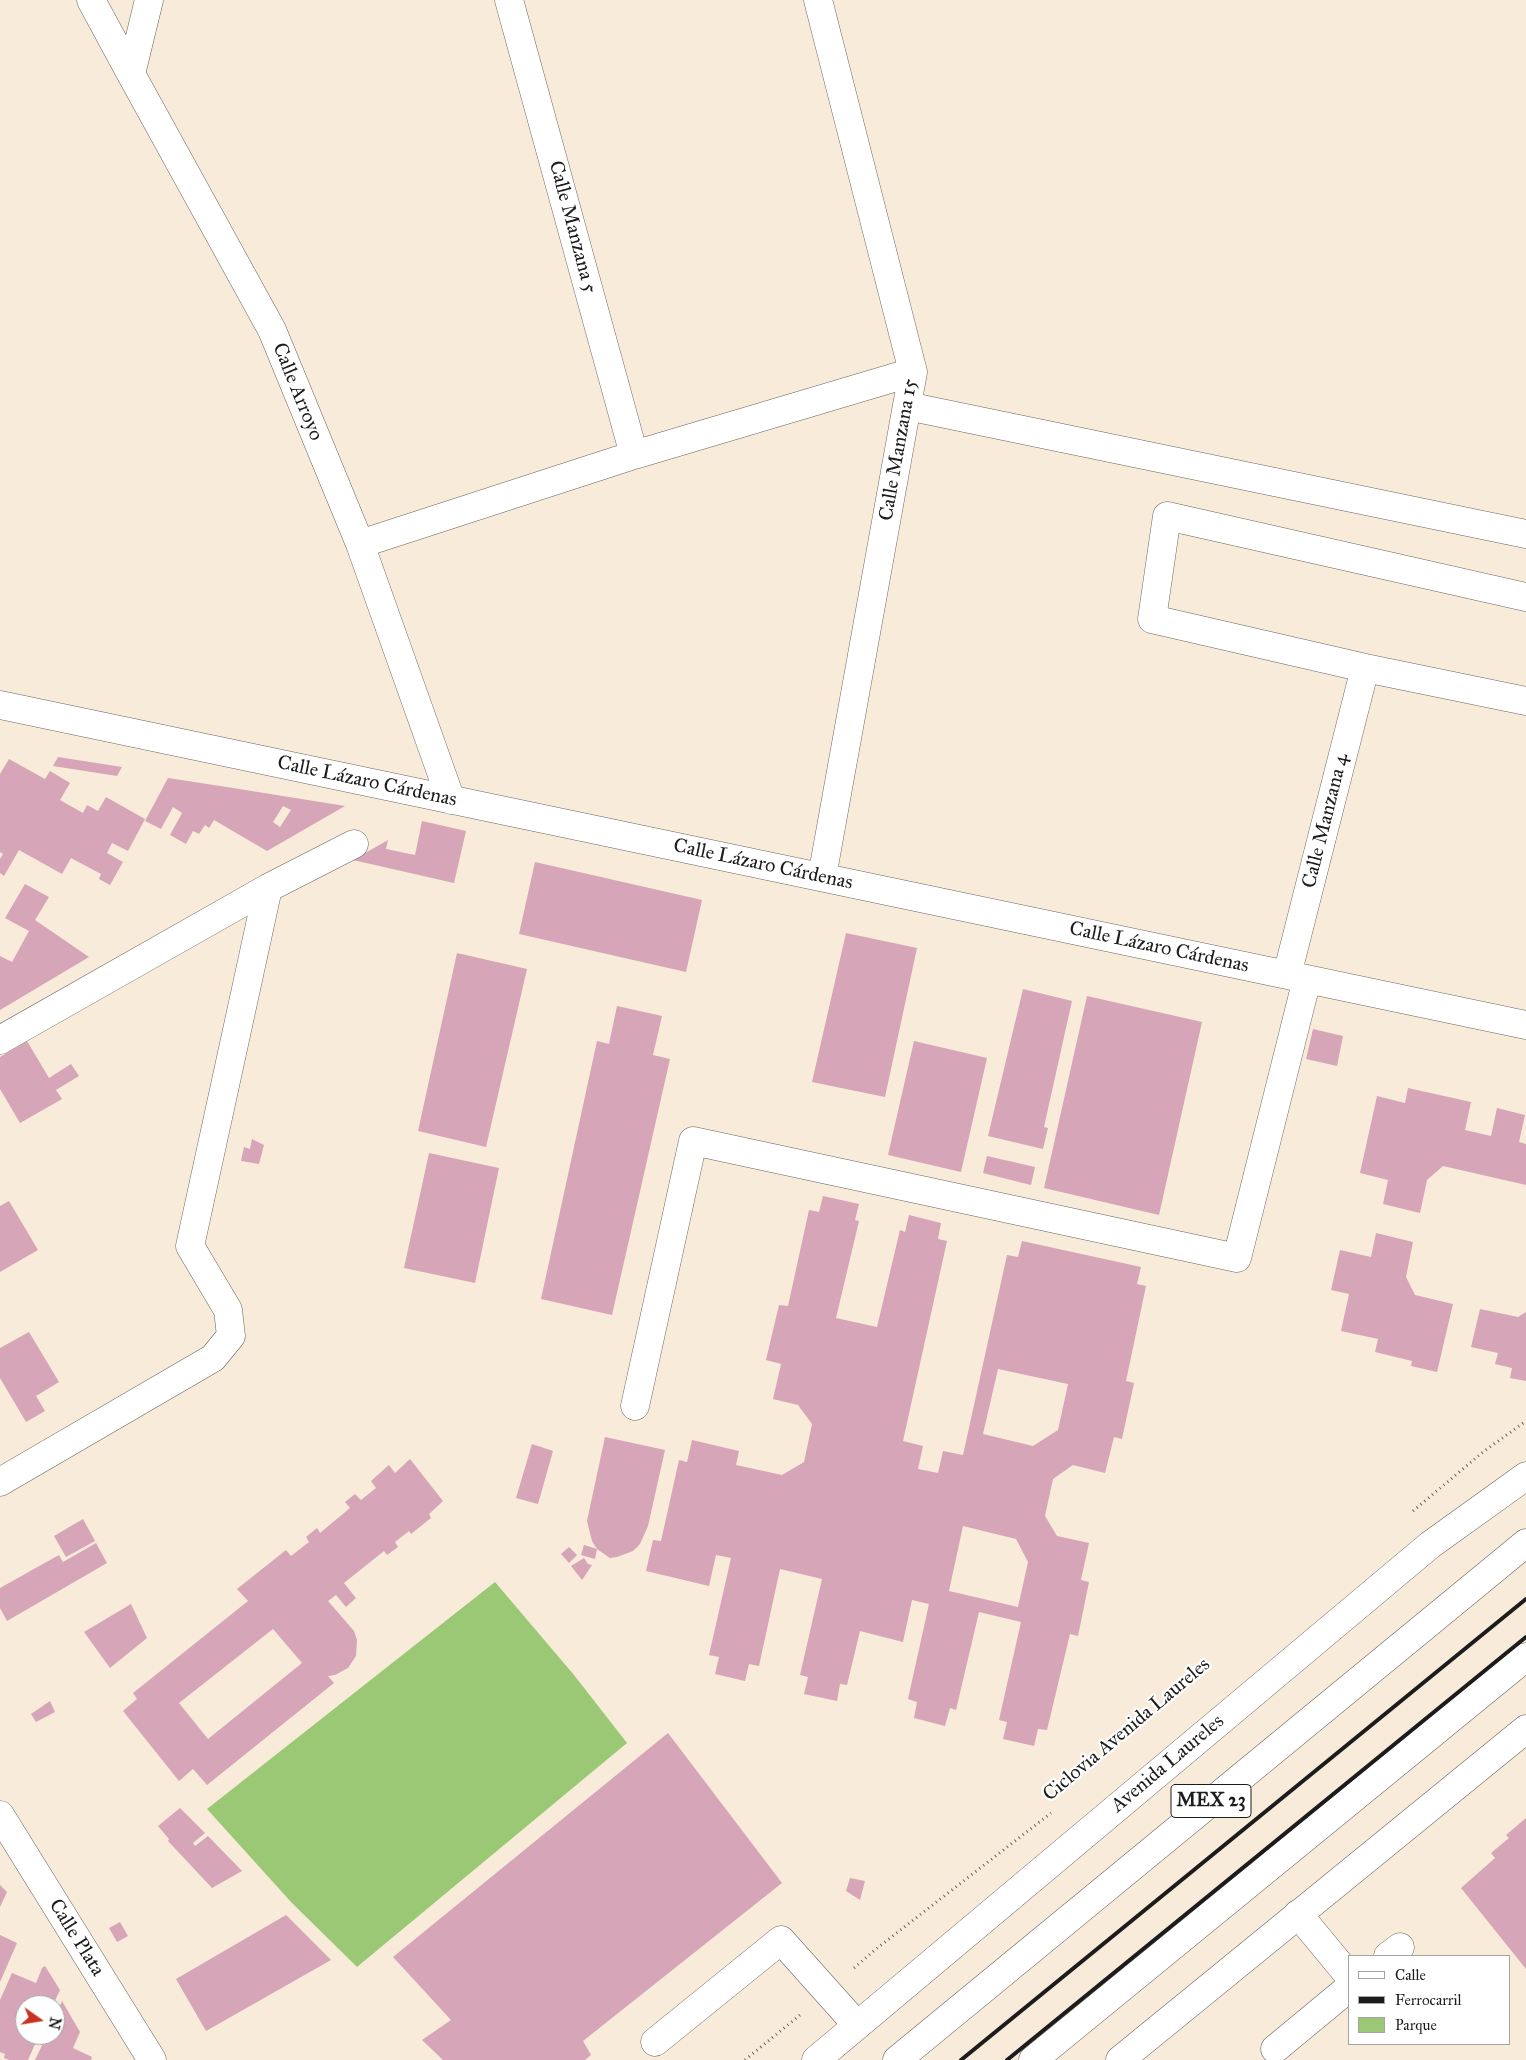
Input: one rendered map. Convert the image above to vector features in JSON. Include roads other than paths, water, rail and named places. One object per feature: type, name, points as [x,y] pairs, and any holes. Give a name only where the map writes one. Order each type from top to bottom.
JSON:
[{"type":"street","name":"Calle Arroyo","points":[[91,0],[272,330],[360,544],[451,800]]},
{"type":"street","points":[[130,74],[149,0]]},
{"type":"street","name":"Calle Manzana 5","points":[[509,0],[634,455]]},
{"type":"street","name":"Calle Manzana 15","points":[[818,0],[913,372],[822,877]]},
{"type":"street","points":[[360,544],[634,455],[913,372]]},
{"type":"street","points":[[907,406],[1526,534]]},
{"type":"street","points":[[1526,598],[1167,516],[1152,619],[1365,668],[1526,701]]},
{"type":"street","name":"Calle Manzana 4","points":[[635,1406],[693,1141],[1237,1258],[1365,668]]},
{"type":"street","name":"Calle Lázaro Cárdenas","points":[[0,706],[1526,1025]]},
{"type":"street","points":[[0,1040],[268,888],[354,844]]},
{"type":"street","points":[[0,1482],[212,1358],[231,1336],[228,1310],[190,1246],[268,888]]},
{"type":"street","name":"Avenida Laureles","points":[[816,2060],[1430,1545],[1526,1476]]},
{"type":"street","name":"MEX 23","points":[[897,2060],[1526,1543]]},
{"type":"street","points":[[1033,2060],[1526,1657]]},
{"type":"street","points":[[1120,2060],[1526,1729]]},
{"type":"street","name":"Calle Plata","points":[[0,1815],[11,1847],[152,2060]]},
{"type":"street","points":[[1298,1914],[1348,1975]]},
{"type":"street","points":[[655,2042],[781,1940],[857,2025]]},
{"type":"street","points":[[1275,2049],[1348,1989]]},
{"type":"railway","points":[[961,2060],[1526,1599]]},
{"type":"railway","points":[[1007,2060],[1526,1637]]}]
